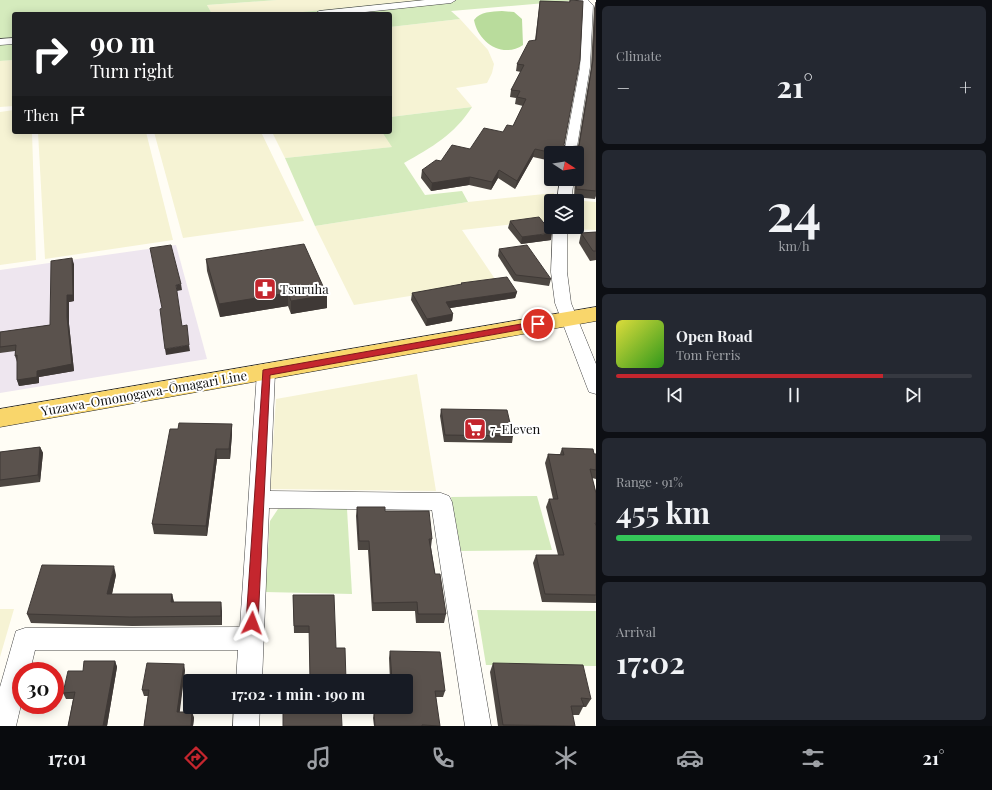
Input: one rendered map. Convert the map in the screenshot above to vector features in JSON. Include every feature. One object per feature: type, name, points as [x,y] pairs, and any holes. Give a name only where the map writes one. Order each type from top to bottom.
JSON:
[{"type":"main road","name":"Yuzawa-Omonogawa-Ōmagari Line","points":[[0,418],[596,314]]},
{"type":"street","points":[[338,12],[451,0]]},
{"type":"street","points":[[571,146],[585,67],[589,3]]},
{"type":"street","points":[[0,42],[12,41]]},
{"type":"street","points":[[560,234],[559,272],[563,303],[596,387]]},
{"type":"street","points":[[249,674],[266,372]]},
{"type":"street","points":[[259,499],[441,502],[478,726]]},
{"type":"street","points":[[3,726],[26,639],[251,638]]},
{"type":"street","points":[[246,726],[247,714]]},
{"type":"shaded area","points":[[277,0],[428,0],[305,12],[211,12],[207,5]]},
{"type":"shaded area","points":[[460,19],[488,50],[494,64],[492,73],[487,83],[456,88],[472,107],[392,117],[392,27]]},
{"type":"shaded area","points":[[12,60],[12,106],[0,107],[0,61]]},
{"type":"shaded area","points":[[12,110],[12,134],[32,134],[36,260],[0,265],[0,112]]},
{"type":"shaded area","points":[[38,134],[146,134],[173,240],[45,259]]},
{"type":"shaded area","points":[[155,134],[262,134],[304,221],[183,238]]},
{"type":"shaded area","points":[[273,134],[383,134],[393,147],[285,158]]},
{"type":"shaded area","points":[[544,194],[544,221],[462,230],[497,282],[354,305],[315,226],[468,202]]},
{"type":"shaded area","points":[[584,201],[596,202],[596,230],[584,230]]},
{"type":"shaded area","points":[[176,245],[207,359],[0,393],[0,270]]},
{"type":"shaded area","points":[[417,374],[436,491],[270,489],[276,399]]},
{"type":"shaded area","points":[[0,609],[14,609],[0,657]]},
{"type":"green space","points":[[0,0],[277,0],[207,5],[211,12],[12,12],[12,60],[0,61]]},
{"type":"green space","points":[[421,0],[580,0],[451,11],[460,19],[392,27],[392,12],[303,12]]},
{"type":"green space","points":[[486,12],[514,12],[522,19],[523,45],[515,49],[499,49],[492,46],[480,35],[476,28],[474,20],[480,15]]},
{"type":"green space","points":[[472,107],[458,125],[442,140],[404,163],[425,195],[462,191],[468,202],[315,226],[285,158],[392,147],[383,134],[392,134],[392,117]]},
{"type":"green space","points":[[537,496],[552,550],[461,551],[451,497]]},
{"type":"green space","points":[[278,509],[347,509],[352,594],[265,592],[270,521]]},
{"type":"green space","points":[[477,610],[596,611],[596,666],[486,665]]},
{"type":"building","points":[[570,0],[583,1],[580,60],[565,146],[544,146],[544,151],[535,149],[517,181],[499,170],[492,182],[470,177],[432,183],[422,170],[436,160],[441,161],[452,145],[470,149],[484,128],[503,132],[507,125],[513,126],[526,99],[517,97],[520,91],[511,90],[524,65],[517,64],[529,41],[536,40],[540,1],[570,2]]},
{"type":"building","points":[[596,2],[596,191],[576,189],[576,186],[584,186],[584,146],[579,146],[593,60]]},
{"type":"building","points":[[539,217],[544,223],[544,234],[522,237],[510,221]]},
{"type":"building","points":[[596,232],[596,251],[593,251],[582,234]]},
{"type":"building","name":"Tsuruha","points":[[304,244],[327,295],[291,301],[288,293],[219,304],[206,259]]},
{"type":"building","points":[[171,245],[181,284],[176,285],[182,326],[187,325],[189,345],[165,349],[160,309],[162,308],[150,248]]},
{"type":"building","points":[[527,245],[551,279],[516,275],[499,249]]},
{"type":"building","points":[[72,258],[73,295],[67,295],[67,317],[72,364],[37,371],[37,377],[17,380],[17,355],[15,356],[16,345],[0,347],[0,332],[50,325],[51,261]]},
{"type":"building","points":[[507,277],[517,292],[446,302],[453,314],[427,319],[412,293],[462,284],[461,283]]},
{"type":"building","name":"7-Eleven","points":[[441,409],[507,410],[513,436],[445,435]]},
{"type":"building","points":[[179,423],[232,424],[229,449],[216,449],[206,526],[152,524],[170,429],[178,429]]},
{"type":"building","points":[[40,447],[38,475],[0,480],[0,452]]},
{"type":"building","points":[[562,448],[593,449],[594,454],[596,454],[596,470],[590,469],[596,493],[596,595],[545,594],[536,555],[564,555],[549,499],[558,499],[548,454],[564,455]]},
{"type":"building","points":[[357,507],[385,507],[385,511],[429,511],[432,539],[429,539],[435,574],[440,574],[446,614],[418,614],[417,602],[373,603],[369,541],[359,541]]},
{"type":"building","points":[[42,565],[114,566],[107,594],[172,594],[171,602],[221,602],[221,616],[130,617],[27,614]]},
{"type":"building","points":[[293,595],[334,595],[336,648],[345,648],[346,674],[310,674],[309,626],[294,626]]},
{"type":"building","points":[[390,651],[440,652],[445,691],[435,691],[440,726],[375,726],[374,714],[413,714],[413,674],[392,674]]},
{"type":"building","points":[[84,661],[115,661],[103,726],[68,726],[75,692],[64,693],[68,671],[83,671]]},
{"type":"building","points":[[147,663],[184,664],[177,712],[192,714],[191,726],[144,726],[149,690],[142,690]]},
{"type":"building","points":[[493,663],[583,665],[591,699],[581,698],[584,706],[571,706],[575,726],[503,725]]},
{"type":"building","points":[[283,714],[341,714],[342,726],[283,726]]},
{"type":"place","name":"Tsuruha","points":[[265,289]]},
{"type":"place","name":"7-Eleven","points":[[475,429]]},
{"type":"route","points":[[252,623],[266,372],[538,324]]}]
